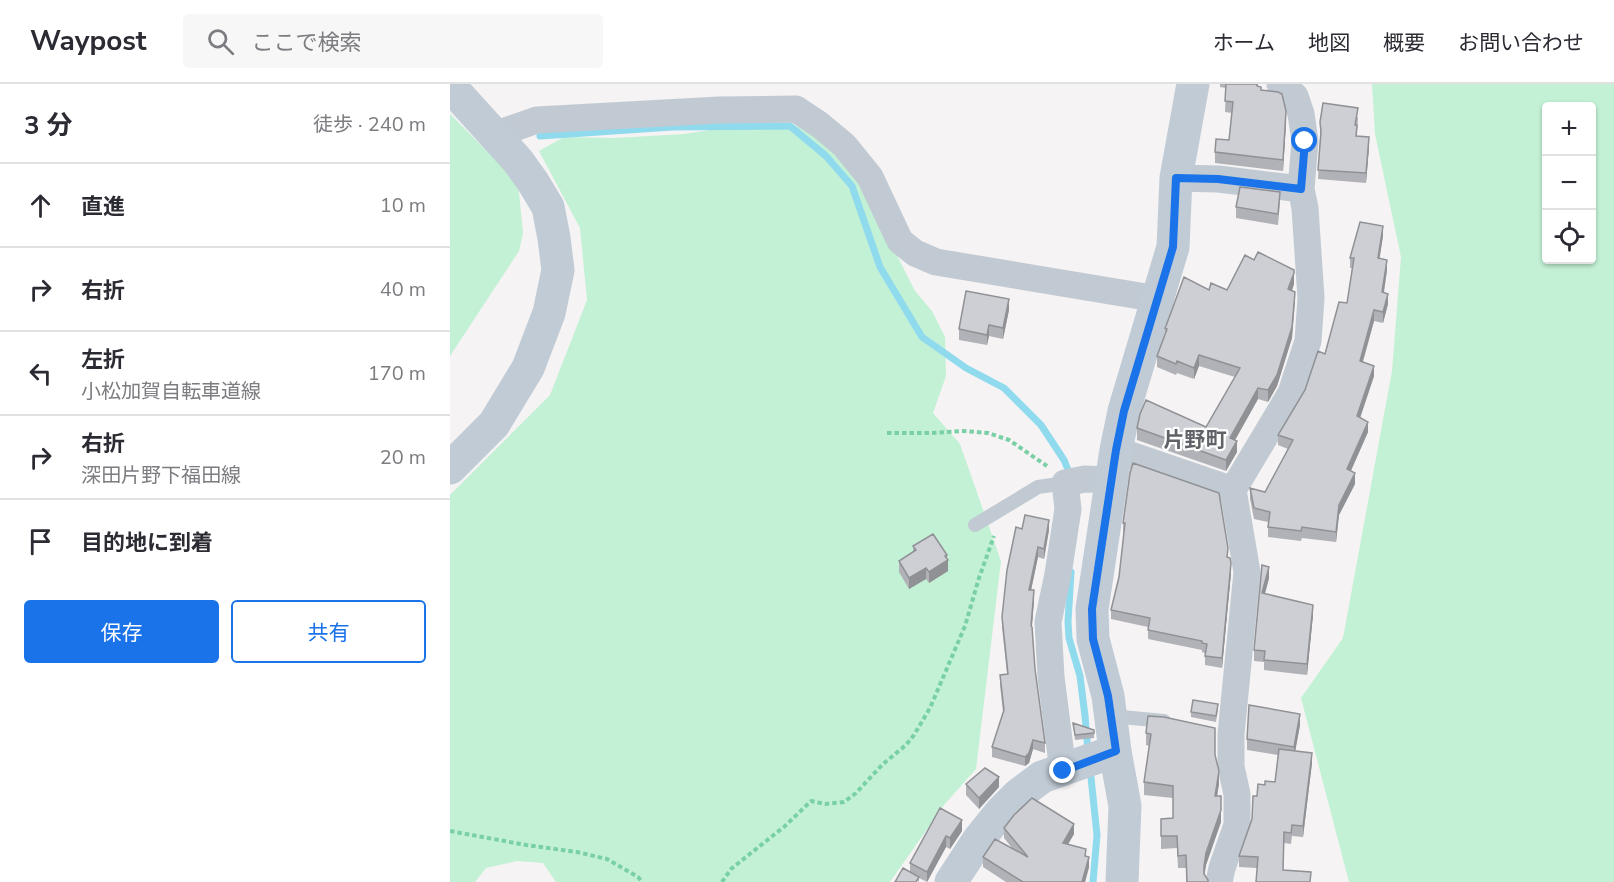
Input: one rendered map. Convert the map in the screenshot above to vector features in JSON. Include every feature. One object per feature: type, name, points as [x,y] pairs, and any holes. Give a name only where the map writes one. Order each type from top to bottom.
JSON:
[{"type":"main road","points":[[1122,882],[1125,806],[1108,696],[1093,639],[1092,609],[1113,465],[1124,411],[1173,247],[1176,178],[1193,84]]},
{"type":"main road","points":[[450,86],[518,162],[548,207],[558,270],[549,313],[528,368],[494,424],[450,468]]},
{"type":"main road","points":[[951,882],[979,839],[1018,795],[1042,777],[1116,751]]},
{"type":"street","points":[[1219,882],[1237,825],[1238,794],[1225,733],[1247,572],[1233,490],[1291,393],[1308,341],[1311,298],[1305,208],[1301,189],[1305,141],[1301,114],[1295,96],[1280,84]]},
{"type":"street","points":[[494,135],[537,120],[719,110],[796,109],[844,145],[870,177],[900,241],[915,253],[936,262],[1158,299]]},
{"type":"street","points":[[1176,178],[1218,179],[1301,189]]},
{"type":"street","points":[[1063,771],[1051,676],[1048,622],[1068,509],[1065,483],[1085,479],[1113,465],[1233,490]]},
{"type":"lane","points":[[975,525],[1038,487],[1065,483]]},
{"type":"lane","points":[[1110,716],[1176,723]]},
{"type":"path","points":[[887,433],[931,434],[964,431],[988,433],[1009,440],[1055,472],[1065,483]]},
{"type":"path","points":[[722,882],[731,869],[785,826],[811,801],[825,804],[844,802],[856,793],[882,764],[906,745],[930,708],[965,626],[991,543],[1020,497]]},
{"type":"path","points":[[450,831],[607,859],[638,877],[642,882]]},
{"type":"green space","points":[[1372,84],[1614,84],[1614,882],[1349,882],[1301,698],[1343,638],[1392,371],[1401,257],[1375,134]]},
{"type":"green space","points":[[450,114],[518,182],[523,233],[519,251],[450,356]]},
{"type":"green space","points":[[769,121],[801,127],[834,151],[859,180],[915,291],[932,311],[945,337],[946,376],[933,413],[960,444],[1001,561],[976,769],[944,805],[890,882],[556,882],[543,863],[517,861],[486,868],[475,882],[450,882],[450,495],[550,395],[587,300],[580,228],[539,151],[564,137],[615,138],[684,134]]},
{"type":"building","points":[[1226,84],[1257,84],[1261,90],[1282,94],[1286,111],[1283,160],[1215,152],[1216,139],[1229,140],[1233,102],[1225,101]]},
{"type":"building","points":[[1323,103],[1358,108],[1356,136],[1369,137],[1366,173],[1318,170]]},
{"type":"building","points":[[1240,187],[1280,192],[1278,214],[1236,207]]},
{"type":"building","points":[[1360,222],[1383,226],[1378,258],[1387,260],[1382,292],[1388,294],[1383,312],[1374,310],[1360,361],[1374,366],[1357,416],[1368,422],[1347,469],[1355,473],[1339,505],[1336,532],[1302,527],[1301,531],[1268,527],[1270,512],[1254,508],[1250,488],[1265,492],[1293,440],[1278,435],[1305,390],[1318,351],[1325,354],[1339,302],[1347,303],[1354,258],[1350,258]]},
{"type":"building","points":[[1258,252],[1294,270],[1288,289],[1295,292],[1292,327],[1277,375],[1268,390],[1258,388],[1230,438],[1237,441],[1226,460],[1137,428],[1146,400],[1206,427],[1240,368],[1199,355],[1194,368],[1157,356],[1167,329],[1165,328],[1184,277],[1209,290],[1211,283],[1227,290],[1245,255],[1254,260]]},
{"type":"building","points":[[966,291],[1009,299],[1003,328],[989,325],[987,335],[959,329]]},
{"type":"building","points":[[1133,463],[1219,493],[1228,548],[1227,557],[1230,558],[1231,563],[1222,658],[1205,656],[1207,644],[1202,641],[1148,630],[1150,618],[1111,610],[1119,577],[1125,523],[1123,523]]},
{"type":"building","points":[[1025,515],[1049,520],[1044,549],[1038,547],[1029,590],[1034,590],[1031,626],[1045,743],[1033,740],[1029,753],[1025,757],[992,747],[1004,710],[1000,675],[1008,674],[1002,617],[1007,570],[1016,527],[1022,529]]},
{"type":"building","points":[[933,534],[948,560],[929,572],[926,568],[909,578],[899,561],[916,550],[913,546]]},
{"type":"building","points":[[1262,565],[1269,567],[1262,593],[1313,605],[1307,664],[1264,660],[1265,651],[1254,650]]},
{"type":"building","points":[[1193,700],[1218,704],[1216,716],[1191,712]]},
{"type":"building","points":[[1249,705],[1300,714],[1294,747],[1247,739]]},
{"type":"building","points":[[1148,716],[1164,717],[1215,728],[1215,755],[1219,771],[1215,796],[1221,796],[1221,810],[1206,853],[1204,874],[1208,882],[1187,882],[1186,855],[1178,856],[1177,836],[1161,836],[1161,819],[1173,818],[1173,786],[1144,782],[1151,734],[1146,733]]},
{"type":"building","points":[[1073,723],[1094,730],[1094,733],[1075,735]]},
{"type":"building","points":[[1279,749],[1312,753],[1303,826],[1292,825],[1291,833],[1284,832],[1283,870],[1311,872],[1310,882],[1256,882],[1258,857],[1239,856],[1252,819],[1253,796],[1257,796],[1258,784],[1265,785],[1265,781],[1275,782]]},
{"type":"building","points":[[985,768],[999,777],[979,798],[966,784]]},
{"type":"building","points":[[1032,798],[1074,824],[1063,843],[1086,849],[1085,856],[1089,857],[1082,882],[1023,882],[983,857],[995,839],[1028,857],[1004,828]]},
{"type":"building","points":[[940,808],[962,820],[950,838],[946,836],[927,872],[910,863]]},
{"type":"building","points":[[903,868],[919,877],[916,882],[895,882]]},
{"type":"waterway","points":[[540,136],[672,127],[790,126],[826,156],[852,186],[880,267],[922,337],[966,368],[1004,388],[1041,425],[1064,460],[1071,477]]},
{"type":"waterway","points":[[1071,572],[1069,638],[1080,676],[1088,751]]},
{"type":"waterway","points":[[1090,768],[1097,835],[1093,882]]},
{"type":"district","name":"片野町","points":[[1195,440]]},
{"type":"route","points":[[1063,771],[1116,751],[1108,696],[1093,639],[1092,609],[1124,411],[1173,247],[1176,178],[1218,179],[1301,189],[1305,141]]}]
